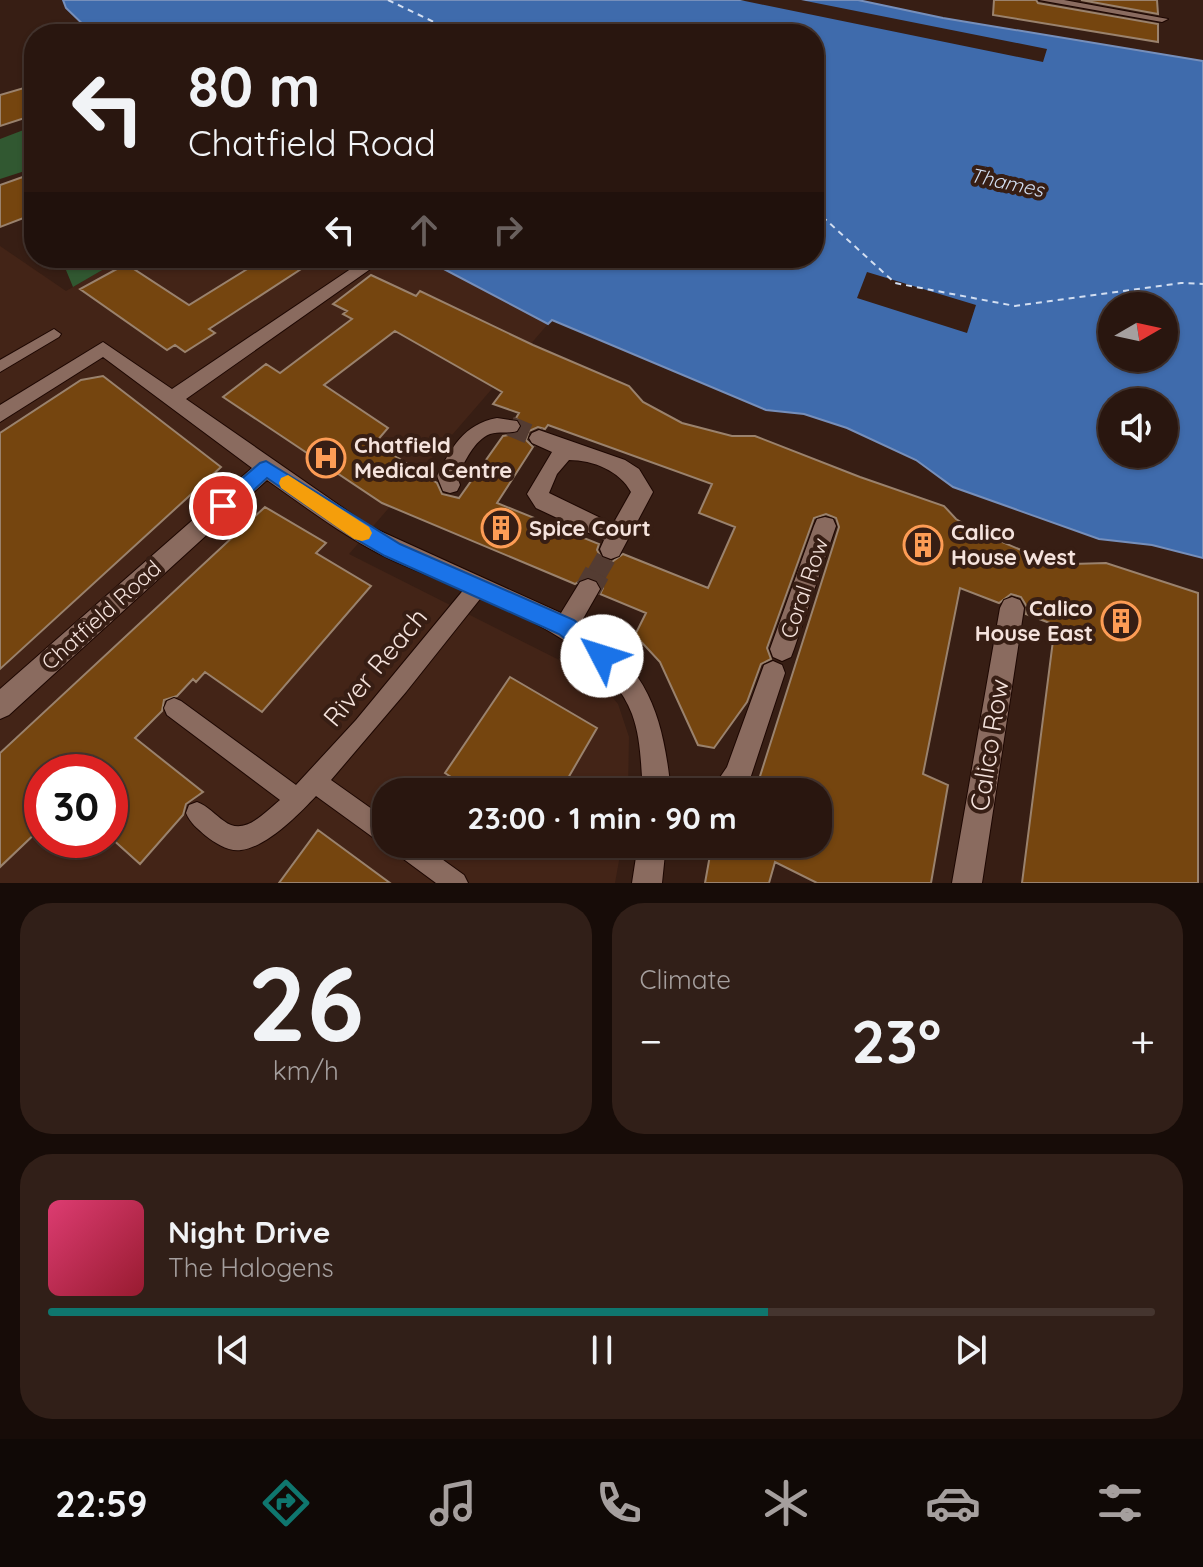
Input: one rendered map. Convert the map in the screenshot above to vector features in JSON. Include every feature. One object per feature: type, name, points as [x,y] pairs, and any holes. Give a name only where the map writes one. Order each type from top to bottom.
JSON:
[{"type":"street","points":[[1044,0],[1082,3],[1162,19]]},
{"type":"street","points":[[173,398],[363,268]]},
{"type":"street","points":[[0,415],[103,348],[266,468],[361,532],[566,627],[620,671],[649,717],[656,778]]},
{"type":"street","points":[[450,485],[447,476],[475,430],[493,424],[510,426]]},
{"type":"street","points":[[539,438],[617,464],[633,476],[642,492],[614,543],[544,502],[538,494],[548,471],[562,453],[571,451]]},
{"type":"street","name":"Chatfield Road","points":[[0,706],[266,468]]},
{"type":"street","name":"Coral Row","points":[[736,778],[825,526]]},
{"type":"street","points":[[566,627],[588,589]]},
{"type":"street","name":"Calico Row","points":[[967,883],[1012,608]]},
{"type":"street","points":[[647,883],[650,858]]},
{"type":"lane","points":[[0,367],[54,334]]},
{"type":"lane","name":"River Reach","points":[[197,813],[230,839],[243,839],[261,832],[316,782],[477,588]]},
{"type":"lane","points":[[174,708],[298,800]]},
{"type":"lane","points":[[316,782],[372,823]]},
{"type":"lane","points":[[421,858],[456,883]]},
{"type":"shaded area","points":[[0,246],[24,262],[24,268],[32,268],[66,291],[106,268],[442,268],[548,324],[349,554],[597,679],[618,704],[629,737],[628,778],[372,778],[372,858],[619,858],[615,883],[0,883]]},
{"type":"green space","points":[[24,130],[24,171],[0,179],[0,139]]},
{"type":"green space","points":[[65,268],[106,268],[73,287]]},
{"type":"water","name":"Thames","points":[[63,0],[858,0],[943,18],[1203,61],[1203,558],[1152,545],[1099,539],[953,487],[916,460],[847,428],[804,414],[766,410],[552,320],[548,324],[442,268],[824,268],[824,24],[83,24],[66,8]]},
{"type":"pier","points":[[740,0],[801,0],[1047,49],[1043,62]]},
{"type":"pier","points":[[867,272],[976,305],[967,333],[857,298]]},
{"type":"building","points":[[994,0],[1036,0],[1038,3],[1158,24],[1158,42],[993,15]]},
{"type":"building","points":[[1081,0],[1157,0],[1158,14]]},
{"type":"building","points":[[24,88],[24,118],[0,126],[0,95]]},
{"type":"building","points":[[24,177],[24,218],[0,227],[0,185]]},
{"type":"building","points":[[119,268],[132,268],[189,305],[249,268],[303,268],[209,329],[215,333],[185,352],[175,345],[167,350],[80,289]]},
{"type":"building","points":[[371,275],[416,296],[420,291],[533,345],[629,386],[643,402],[682,423],[732,436],[755,436],[944,506],[956,519],[974,530],[1021,550],[1072,564],[1106,563],[1198,593],[1198,883],[1022,883],[1055,625],[1026,614],[1027,607],[1021,597],[1011,594],[999,603],[960,588],[923,774],[948,785],[931,883],[817,883],[775,862],[769,883],[705,883],[709,858],[832,858],[832,778],[759,778],[839,527],[836,518],[826,514],[814,518],[767,648],[771,659],[761,664],[747,702],[714,748],[698,745],[660,662],[635,635],[646,613],[600,594],[603,588],[597,579],[587,576],[575,584],[382,503],[223,397],[266,364],[280,373],[352,319],[343,314],[347,311],[333,304]],"holes":[[[395,331],[502,392],[493,404],[519,413],[516,418],[523,424],[520,433],[503,436],[459,498],[442,494],[437,483],[375,443],[388,428],[324,385]],[[548,425],[712,484],[699,513],[735,527],[708,588],[623,554],[612,562],[602,559],[597,550],[599,544],[497,503],[533,447],[526,440],[529,431],[538,427],[545,429]]]},
{"type":"building","points":[[103,376],[221,467],[0,669],[0,433],[81,380]]},
{"type":"building","points":[[265,507],[326,543],[316,553],[371,586],[262,712],[205,672],[196,682],[193,679],[177,696],[164,700],[162,711],[135,738],[203,792],[186,804],[183,815],[140,864],[128,853],[128,754],[24,754],[24,844],[0,867],[0,753]]},
{"type":"building","points":[[510,677],[597,728],[568,778],[453,778],[445,773]]},
{"type":"building","points":[[318,830],[390,883],[279,883]]},
{"type":"ferry route","points":[[388,0],[438,24]]},
{"type":"ferry route","points":[[824,218],[895,283],[1015,306],[1181,283],[1203,284]]},
{"type":"tunnel","points":[[510,426],[539,438]]},
{"type":"tunnel","points":[[596,575],[611,549]]},
{"type":"tunnel","points":[[588,589],[597,573]]},
{"type":"slow traffic","points":[[288,483],[362,533]]},
{"type":"place","name":"Chatfield Medical Centre","points":[[326,458]]},
{"type":"place","name":"Spice Court","points":[[501,528]]},
{"type":"place","name":"Calico House West","points":[[923,545]]},
{"type":"place","name":"Calico House East","points":[[1121,621]]},
{"type":"route","points":[[223,506],[266,468],[393,550],[566,627],[602,656]]}]
